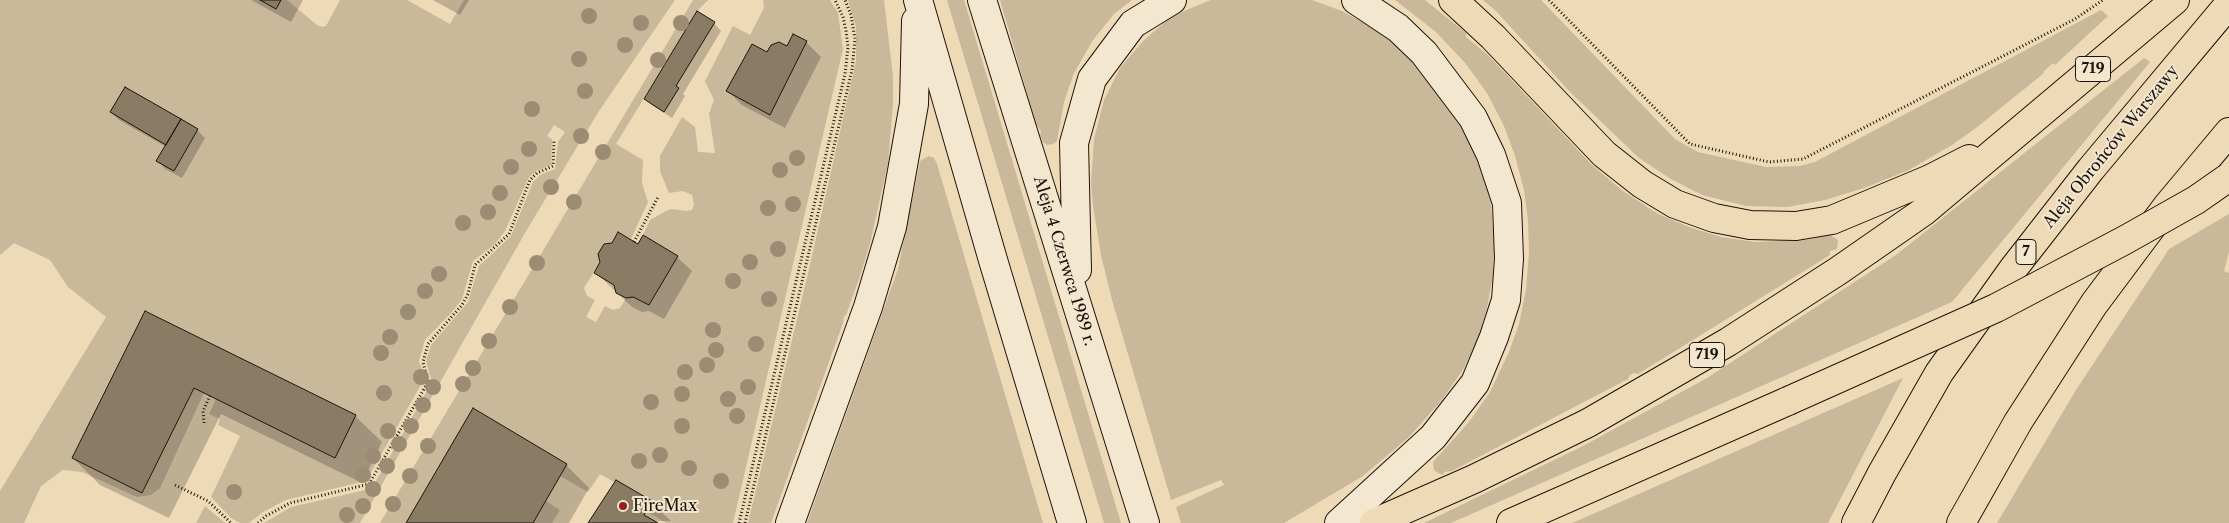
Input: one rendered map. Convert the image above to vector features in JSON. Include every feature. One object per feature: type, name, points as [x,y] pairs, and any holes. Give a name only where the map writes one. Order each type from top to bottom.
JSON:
[{"type":"main road","points":[[790,523],[868,307],[892,227],[914,104],[917,0]]},
{"type":"main road","points":[[917,0],[1072,523]]},
{"type":"main road","name":"Aleja 4 Czerwca 1989 r.","points":[[982,0],[1145,523]]},
{"type":"main road","points":[[1077,302],[1074,143],[1092,79],[1133,24],[1172,0]]},
{"type":"main road","points":[[1339,523],[1433,436],[1475,383],[1494,337],[1506,300],[1509,258],[1507,203],[1491,155],[1473,118],[1424,53],[1398,28],[1356,0]]},
{"type":"main road","points":[[1453,0],[1493,37],[1604,154],[1642,184],[1675,204],[1714,218],[1750,225],[1796,226],[1832,220],[1930,179],[2010,137]]},
{"type":"main road","name":"719","points":[[1374,523],[1474,479],[1588,423],[1728,342],[1838,271],[1923,212],[2175,0]]},
{"type":"main road","name":"Aleja Obrońców Warszawy","points":[[1856,523],[1939,373],[2013,269],[2091,169],[2229,4]]},
{"type":"main road","points":[[1961,523],[2018,422],[2094,304],[2168,205],[2229,132]]},
{"type":"main road","points":[[1512,523],[1996,308],[2196,200],[2229,177]]},
{"type":"path","points":[[739,523],[845,74],[848,46],[846,31],[843,17],[835,0]]},
{"type":"path","points":[[745,523],[852,70],[854,38],[851,15],[845,0]]},
{"type":"path","points":[[1549,0],[1690,144],[1769,162],[1803,159],[2074,19],[2103,0]]},
{"type":"path","points":[[258,523],[266,516],[290,503],[369,484],[428,382],[429,379],[423,362],[428,344],[462,305],[468,294],[475,265],[509,234],[530,180],[553,166],[554,140]]},
{"type":"path","points":[[634,242],[658,197]]},
{"type":"path","points":[[204,423],[203,411],[210,396]]},
{"type":"path","points":[[175,485],[208,501],[232,523]]},
{"type":"shaded area","points":[[0,0],[260,0],[276,9],[281,0],[287,0],[317,25],[323,27],[326,26],[340,0],[407,0],[450,24],[464,0],[675,0],[599,111],[529,226],[360,523],[264,523],[291,507],[370,489],[373,486],[432,382],[426,361],[431,345],[468,302],[479,266],[511,236],[533,182],[540,175],[555,169],[558,142],[565,132],[554,125],[547,136],[552,139],[551,165],[536,171],[529,177],[505,231],[495,244],[473,261],[462,299],[425,340],[419,361],[425,378],[366,481],[286,500],[263,512],[249,523],[240,523],[231,518],[211,497],[240,436],[218,425],[220,419],[209,414],[216,399],[335,458],[356,415],[145,311],[72,458],[142,493],[194,388],[204,393],[160,488],[151,495],[137,497],[82,472],[63,470],[41,486],[24,523],[0,523],[0,491],[106,317],[68,287],[50,260],[14,243],[0,255]]},
{"type":"shaded area","points":[[693,0],[708,0],[697,11],[616,144],[643,160],[642,183],[648,202],[631,239],[618,232],[612,243],[604,244],[600,262],[584,288],[587,296],[595,300],[586,317],[596,322],[605,306],[613,310],[620,308],[626,298],[633,297],[649,305],[678,256],[643,235],[650,220],[671,209],[692,210],[694,205],[692,195],[683,191],[669,193],[660,171],[660,156],[682,117],[695,127],[698,152],[715,153],[709,114],[714,100],[705,81],[733,26],[750,35],[764,8],[763,0],[830,0],[838,13],[843,49],[733,523],[666,523],[646,511],[652,501],[616,480],[614,482],[600,474],[588,492],[560,476],[567,464],[474,408],[406,523],[380,523]]},
{"type":"shaded area","points":[[848,0],[884,0],[893,76],[893,104],[888,163],[870,244],[859,279],[844,316],[771,523],[748,523],[809,269],[856,61],[856,27]]},
{"type":"shaded area","points":[[947,0],[964,0],[1121,523],[1104,523]]},
{"type":"shaded area","points":[[1000,0],[1132,0],[1114,14],[1093,40],[1074,73],[1064,102],[1057,141],[1053,144],[1047,145],[1043,142],[1040,135],[1041,131],[1036,124]]},
{"type":"shaded area","points":[[1211,0],[1312,0],[1342,11],[1376,30],[1405,51],[1455,107],[1483,167],[1491,201],[1494,245],[1493,276],[1487,308],[1478,338],[1464,368],[1442,400],[1409,437],[1363,476],[1284,523],[1181,523],[1176,507],[1224,485],[1221,480],[1171,500],[1112,300],[1101,255],[1093,206],[1091,183],[1094,139],[1104,100],[1120,68],[1144,40],[1172,16]]},
{"type":"shaded area","points":[[1395,0],[1425,0],[1466,33],[1466,37],[1488,55],[1593,166],[1623,191],[1658,214],[1721,237],[1755,242],[1806,240],[1830,235],[1838,240],[1837,249],[1830,251],[1830,255],[1638,374],[1630,375],[1628,379],[1452,471],[1444,472],[1443,475],[1438,473],[1434,470],[1433,462],[1469,422],[1490,392],[1509,352],[1519,324],[1526,289],[1529,252],[1528,220],[1524,190],[1515,156],[1504,126],[1487,93],[1466,64],[1436,32]]},
{"type":"shaded area","points":[[1483,0],[1541,0],[1675,139],[1698,152],[1766,167],[1800,166],[1815,162],[2101,10],[2108,16],[2055,65],[2053,63],[2044,73],[1976,128],[1952,145],[1909,170],[1864,188],[1825,200],[1787,207],[1746,206],[1702,195],[1671,179],[1639,158],[1570,92],[1496,11]]},
{"type":"shaded area","points":[[2144,58],[2150,62],[1952,302],[1451,523],[1424,523],[1583,446],[1707,378],[1896,255]]},
{"type":"shaded area","points":[[929,156],[934,158],[937,164],[1043,523],[807,523],[898,269],[920,161]]},
{"type":"shaded area","points":[[2229,214],[2229,252],[2224,271],[2229,273],[2229,523],[1997,523],[2076,390],[2169,249]]},
{"type":"shaded area","points":[[1903,378],[1828,523],[1572,523],[1609,507]]},
{"type":"shaded area","points":[[546,501],[560,510],[552,523],[533,523]]},
{"type":"shaded area","points":[[205,506],[225,523],[196,523]]},
{"type":"building","points":[[260,0],[281,0],[276,9]]},
{"type":"building","points":[[697,11],[715,22],[676,86],[679,88],[664,112],[644,99]]},
{"type":"building","points":[[793,34],[807,41],[770,115],[726,91],[752,44],[767,52],[771,45],[779,42],[787,46]]},
{"type":"building","points":[[125,87],[181,119],[166,145],[110,112]]},
{"type":"building","points":[[181,119],[198,129],[174,171],[156,161]]},
{"type":"building","points":[[618,232],[638,244],[643,235],[678,256],[649,305],[633,297],[626,298],[616,293],[614,285],[594,273],[600,262],[598,254],[604,244],[612,243]]},
{"type":"building","points":[[145,311],[356,415],[335,458],[194,388],[142,493],[72,458]]},
{"type":"building","points":[[473,408],[567,464],[533,523],[406,523]]},
{"type":"building","name":"FireMax","points":[[616,480],[652,501],[644,515],[658,523],[588,523]]},
{"type":"place","name":"FireMax","points":[[623,506]]}]
